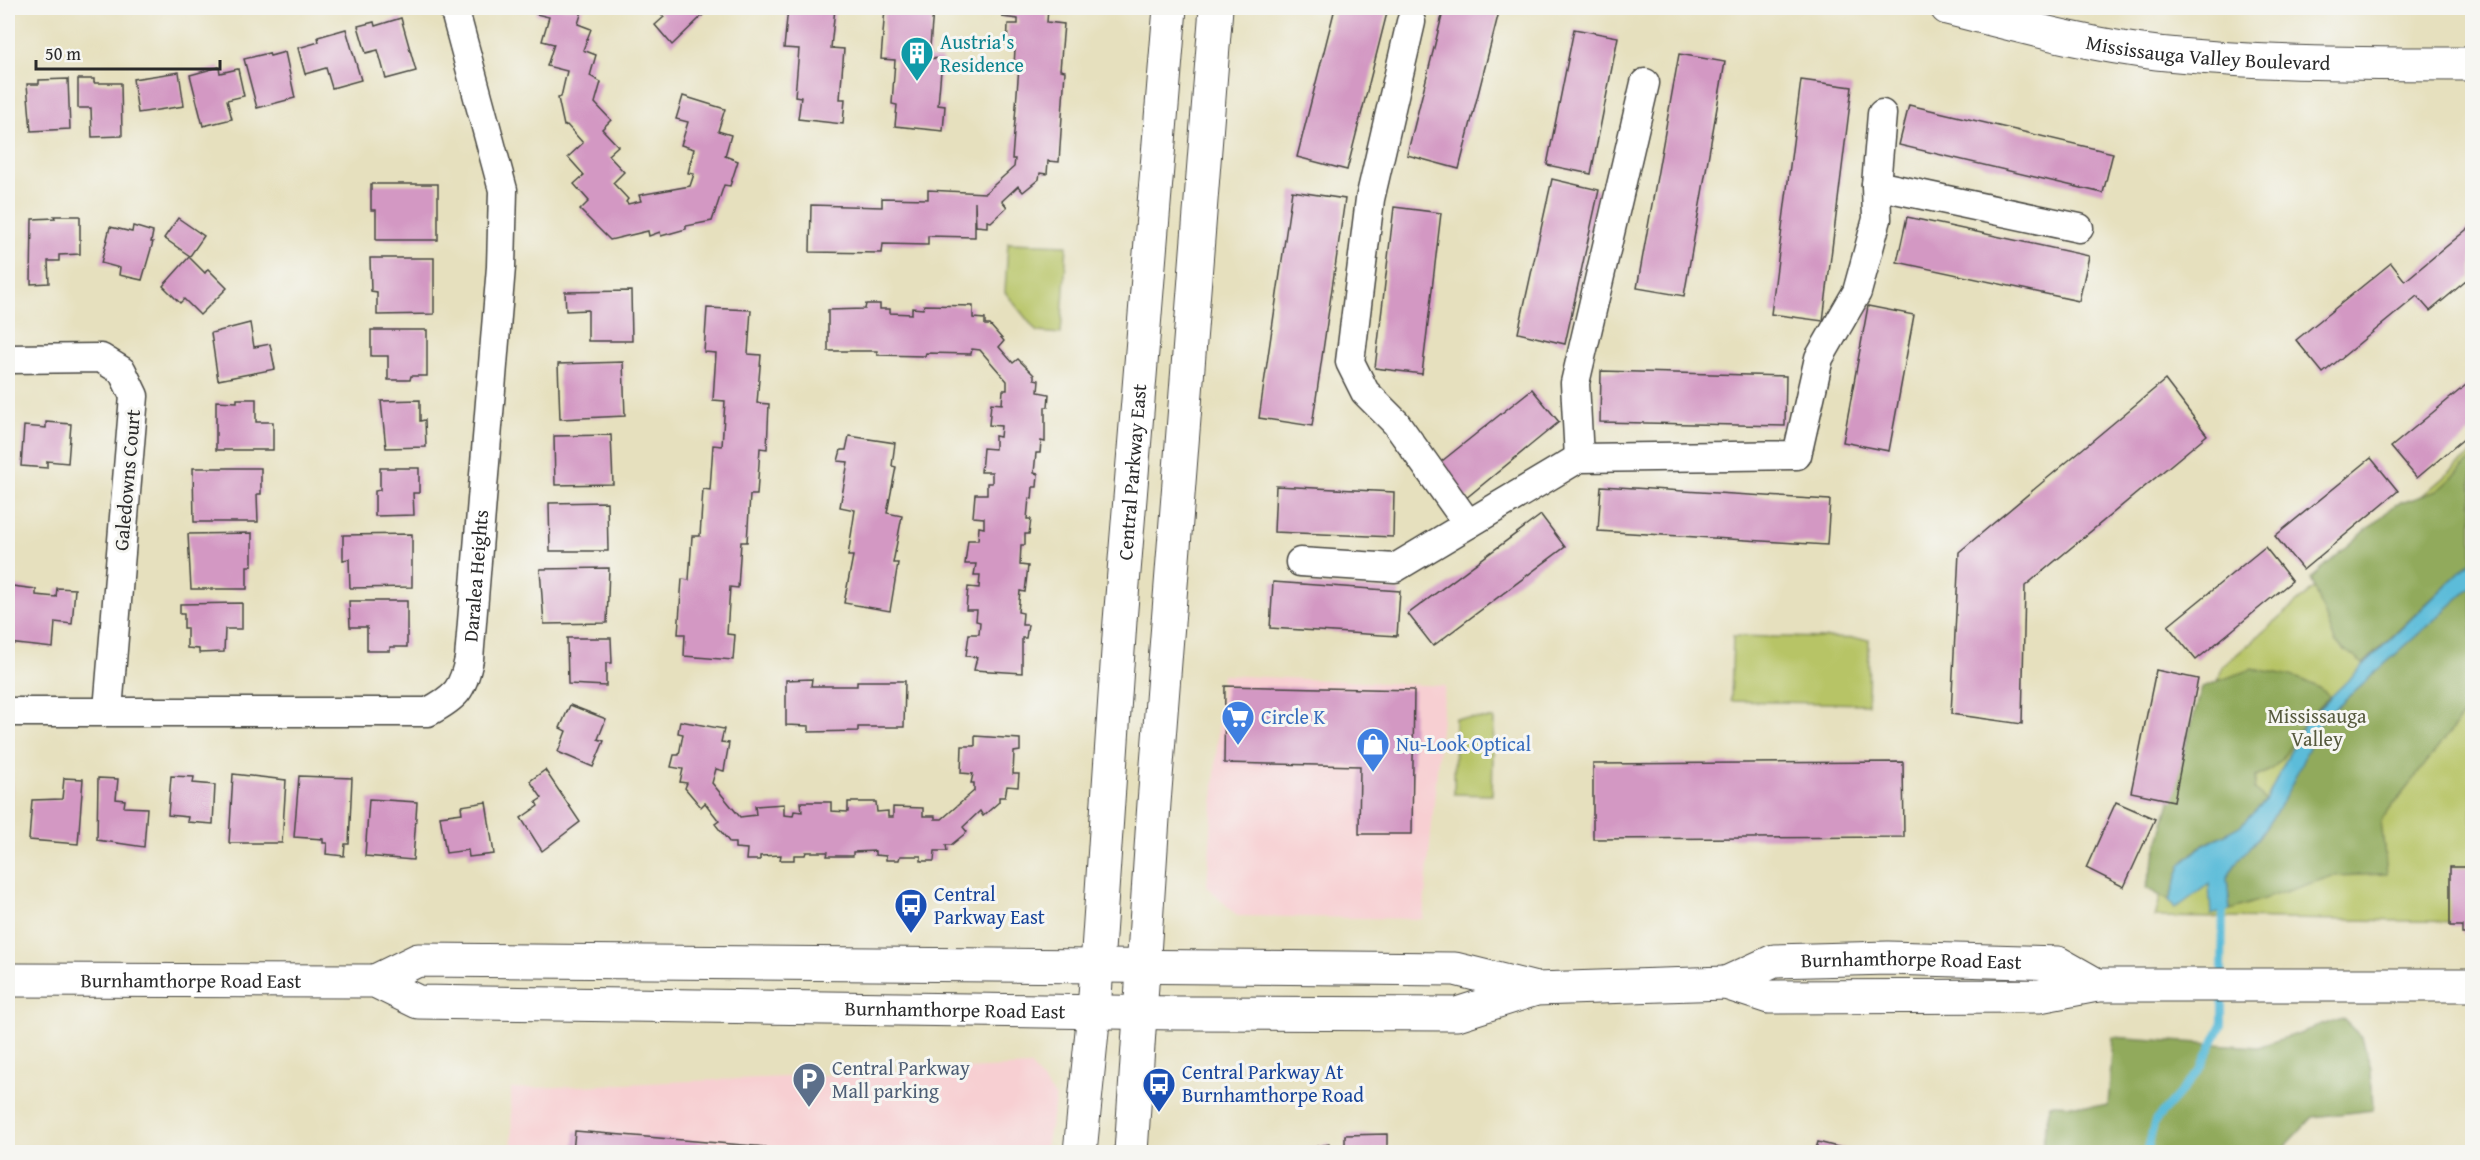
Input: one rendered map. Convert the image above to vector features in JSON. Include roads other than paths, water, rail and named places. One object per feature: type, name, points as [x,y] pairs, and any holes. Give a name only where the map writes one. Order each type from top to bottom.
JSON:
[{"type":"main road","name":"Central Parkway East","points":[[1080,1152],[1094,1011],[1119,621],[1170,8]]},
{"type":"main road","points":[[1131,1152],[1143,965],[1216,8]]},
{"type":"main road","name":"Mississauga Valley Boulevard","points":[[1947,8],[2073,40],[2156,53],[2322,64],[2472,64]]},
{"type":"main road","name":"Burnhamthorpe Road East","points":[[375,981],[418,960],[1455,969],[1536,989],[1726,983],[1769,997],[2039,996],[2097,985],[2183,987],[2472,985]]},
{"type":"main road","name":"Burnhamthorpe Road East","points":[[8,980],[375,981],[418,1002],[1457,1014],[1536,989]]},
{"type":"street","name":"Daralea Heights","points":[[8,712],[108,710],[429,712],[448,702],[464,683],[469,659],[501,267],[503,190],[454,8]]},
{"type":"street","points":[[1411,22],[1370,199],[1350,362],[1365,392],[1396,423],[1468,524]]},
{"type":"street","points":[[1579,458],[1575,383],[1645,83]]},
{"type":"street","points":[[1300,562],[1395,568],[1579,458],[1797,454],[1819,358],[1857,292],[1877,219],[1876,185],[1882,114]]},
{"type":"street","points":[[1876,185],[2079,228]]},
{"type":"street","name":"Galedowns Court","points":[[8,359],[101,358],[122,371],[134,396],[108,710]]},
{"type":"water","points":[[2472,560],[2472,586],[2321,721],[2292,784],[2276,812],[2258,839],[2238,860],[2227,878],[2230,910],[2211,915],[2209,884],[2175,909],[2169,901],[2181,865],[2199,848],[2239,827],[2266,800],[2305,722]]},
{"type":"waterway","points":[[2222,976],[2223,901]]},
{"type":"waterway","points":[[2147,1152],[2155,1121],[2200,1070],[2222,1024],[2222,991]]},
{"type":"place","name":"Austria's Residence","points":[[917,82]]},
{"type":"place","name":"Circle K","points":[[1238,746]]},
{"type":"place","name":"Nu-Look Optical","points":[[1373,773]]},
{"type":"place","name":"Central Parkway East","points":[[911,934]]},
{"type":"place","name":"Central Parkway Mall parking","points":[[809,1108]]},
{"type":"place","name":"Central Parkway At Burnhamthorpe Road","points":[[1159,1113]]},
{"type":"park label","name":"Mississauga Valley","points":[[2317,728]]}]
